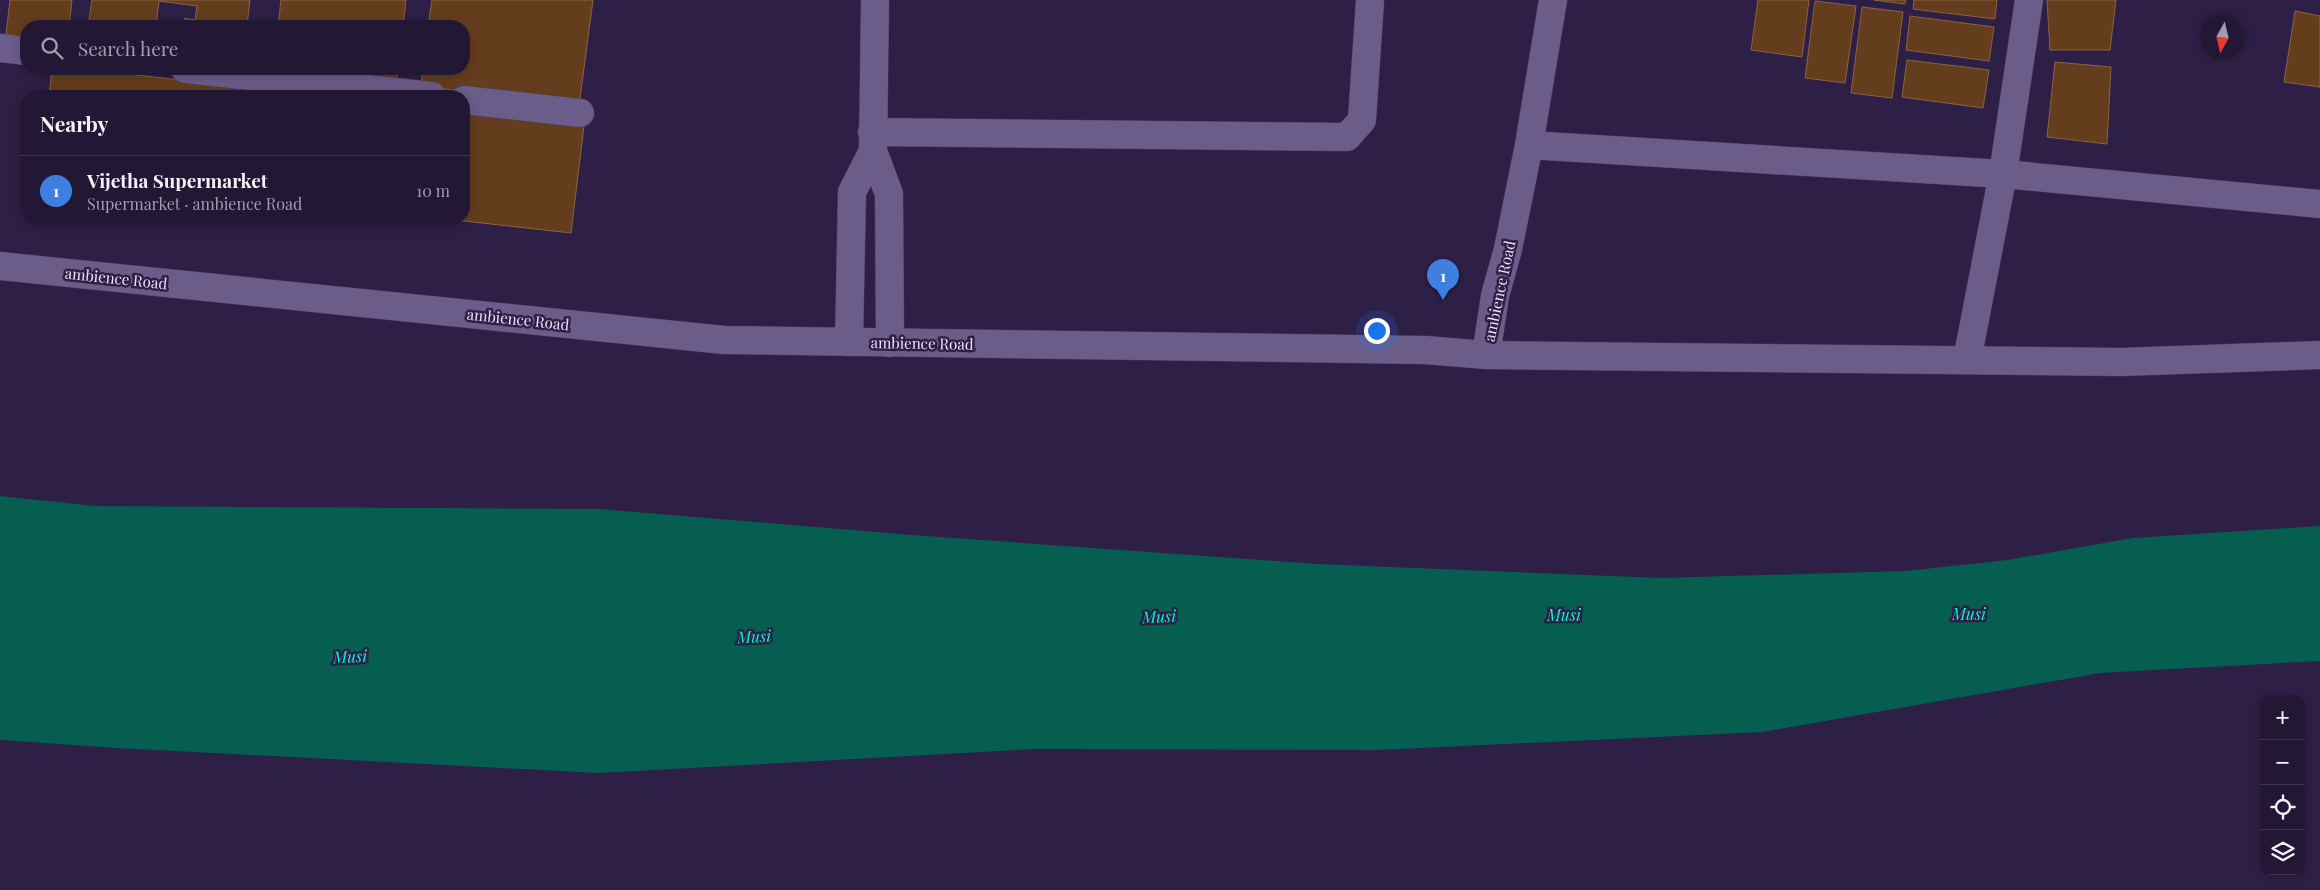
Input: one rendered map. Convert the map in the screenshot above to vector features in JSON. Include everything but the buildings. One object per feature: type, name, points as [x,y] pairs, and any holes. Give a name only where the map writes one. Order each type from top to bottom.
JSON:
[{"type":"street","points":[[875,0],[873,142],[889,194],[890,343]]},
{"type":"street","points":[[873,142],[1347,137],[1362,120],[1370,0]]},
{"type":"street","name":"ambience Road","points":[[0,266],[724,340],[1425,350],[1486,355],[1495,296],[1508,249],[1529,145],[1553,0]]},
{"type":"street","points":[[1968,360],[2003,174],[2029,0]]},
{"type":"street","points":[[0,48],[20,50]]},
{"type":"street","points":[[240,75],[377,90]]},
{"type":"street","points":[[470,101],[580,113]]},
{"type":"street","points":[[849,342],[852,192],[873,142]]},
{"type":"street","points":[[1529,145],[2003,174],[2320,204]]},
{"type":"street","points":[[1486,355],[2122,362],[2320,355]]},
{"type":"water","name":"Musi","points":[[0,496],[95,506],[598,509],[912,535],[1318,564],[1660,578],[1906,571],[2007,560],[2133,538],[2320,526],[2320,661],[2100,673],[1763,732],[1379,750],[1035,749],[598,773],[117,748],[0,740]]},
{"type":"place","name":"Vijetha Supermarket","points":[[1443,300]]}]
